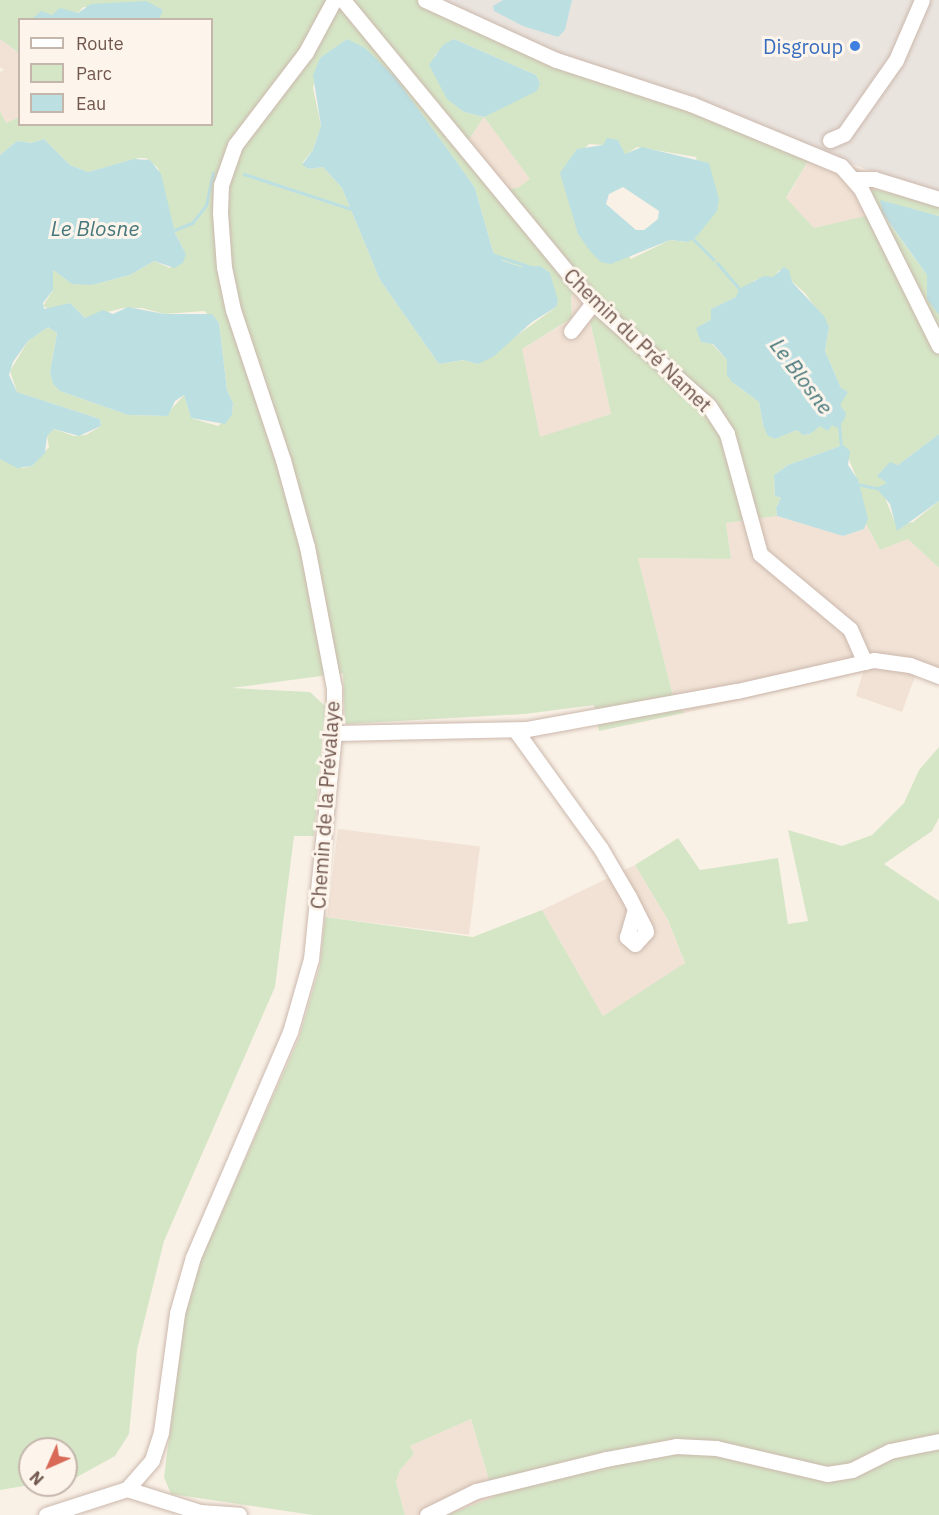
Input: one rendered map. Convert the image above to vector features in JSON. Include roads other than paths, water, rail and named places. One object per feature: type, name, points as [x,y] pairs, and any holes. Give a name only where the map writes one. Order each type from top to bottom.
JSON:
[{"type":"street","name":"Chemin du Pré Namet","points":[[343,0],[593,303],[696,393],[720,420],[732,449],[760,554],[850,629],[864,662]]},
{"type":"street","points":[[424,0],[556,60],[691,104],[831,162],[855,179],[939,346]]},
{"type":"street","points":[[830,140],[844,134],[885,78],[907,41],[922,0]]},
{"type":"street","name":"Chemin de la Prévalaye","points":[[46,1515],[127,1489],[143,1475],[161,1432],[177,1313],[194,1257],[290,1032],[311,959],[334,733],[334,688],[319,601],[283,460],[233,310],[224,267],[220,213],[221,185],[235,145],[306,52],[332,5]]},
{"type":"street","points":[[855,179],[874,179],[939,199]]},
{"type":"street","points":[[571,331],[593,303]]},
{"type":"street","points":[[334,733],[516,730],[618,715],[864,662],[896,662],[939,676]]},
{"type":"street","points":[[516,730],[615,863],[635,909]]},
{"type":"street","points":[[427,1515],[476,1491],[606,1459],[675,1446],[716,1448],[827,1474],[852,1470],[890,1451],[939,1441]]},
{"type":"street","points":[[143,1475],[155,1497]]},
{"type":"street","points":[[127,1489],[200,1512],[239,1515]]},
{"type":"water","points":[[503,0],[572,0],[565,30],[558,37],[523,26],[494,11],[493,6]]},
{"type":"water","points":[[146,1],[163,10],[159,18],[33,18],[41,11],[52,15],[60,8],[78,13],[91,4]]},
{"type":"water","points":[[347,39],[365,48],[395,77],[475,188],[493,252],[503,261],[521,267],[540,266],[550,273],[558,301],[556,307],[532,322],[493,357],[478,364],[463,360],[439,364],[380,280],[342,188],[323,167],[309,169],[302,165],[313,150],[321,126],[313,75],[320,58]]},
{"type":"water","points":[[454,39],[536,75],[540,83],[537,91],[484,117],[464,112],[447,99],[429,65],[443,45]]},
{"type":"water","points":[[607,138],[618,140],[625,154],[642,147],[709,163],[719,199],[717,211],[697,236],[688,242],[670,240],[611,264],[601,262],[578,234],[560,173],[577,149],[603,145]],"holes":[[[623,187],[659,211],[658,219],[644,230],[636,230],[606,204],[609,194]]]},
{"type":"water","name":"Le Blosne","points":[[44,139],[70,165],[88,172],[134,159],[150,160],[161,174],[175,233],[186,254],[183,263],[174,268],[154,261],[130,275],[92,285],[72,284],[53,270],[53,290],[43,303],[44,309],[70,303],[85,318],[103,310],[113,314],[128,307],[164,314],[212,314],[219,323],[227,390],[233,403],[232,415],[225,424],[191,418],[184,395],[175,401],[168,416],[128,415],[60,391],[53,384],[50,372],[57,333],[48,327],[28,341],[13,362],[9,375],[17,392],[100,419],[101,426],[79,436],[54,429],[47,436],[45,453],[32,466],[17,468],[0,459],[0,155],[17,141],[31,143]]},
{"type":"water","points":[[880,200],[939,216],[939,315],[927,299],[927,275],[883,214]]},
{"type":"water","points":[[784,267],[789,270],[792,282],[824,316],[829,327],[825,351],[841,388],[848,392],[840,405],[846,413],[838,428],[832,425],[828,431],[820,426],[810,434],[803,435],[797,430],[775,439],[768,436],[763,425],[759,402],[732,382],[727,375],[727,360],[713,344],[701,342],[696,328],[711,320],[711,309],[736,297],[739,289],[764,276],[773,277]]},
{"type":"water","points":[[939,434],[939,501],[897,531],[890,504],[876,488],[887,483],[877,476],[890,462],[898,465]]},
{"type":"water","points":[[843,445],[850,451],[848,465],[858,480],[868,519],[864,529],[843,536],[777,516],[776,508],[781,498],[775,496],[774,475],[788,465]]},
{"type":"waterway","name":"Le Blosne","points":[[172,231],[192,223],[206,205],[213,173]]},
{"type":"waterway","name":"Le Blosne","points":[[244,174],[354,210]]},
{"type":"waterway","name":"Le Blosne","points":[[690,236],[713,259]]},
{"type":"waterway","name":"Le Blosne","points":[[494,255],[534,268]]},
{"type":"waterway","name":"Le Blosne","points":[[717,263],[741,291]]},
{"type":"waterway","name":"Le Blosne","points":[[839,425],[841,448]]},
{"type":"waterway","name":"Le Blosne","points":[[857,484],[880,489]]},
{"type":"place","name":"Disgroup","points":[[855,46]]}]
